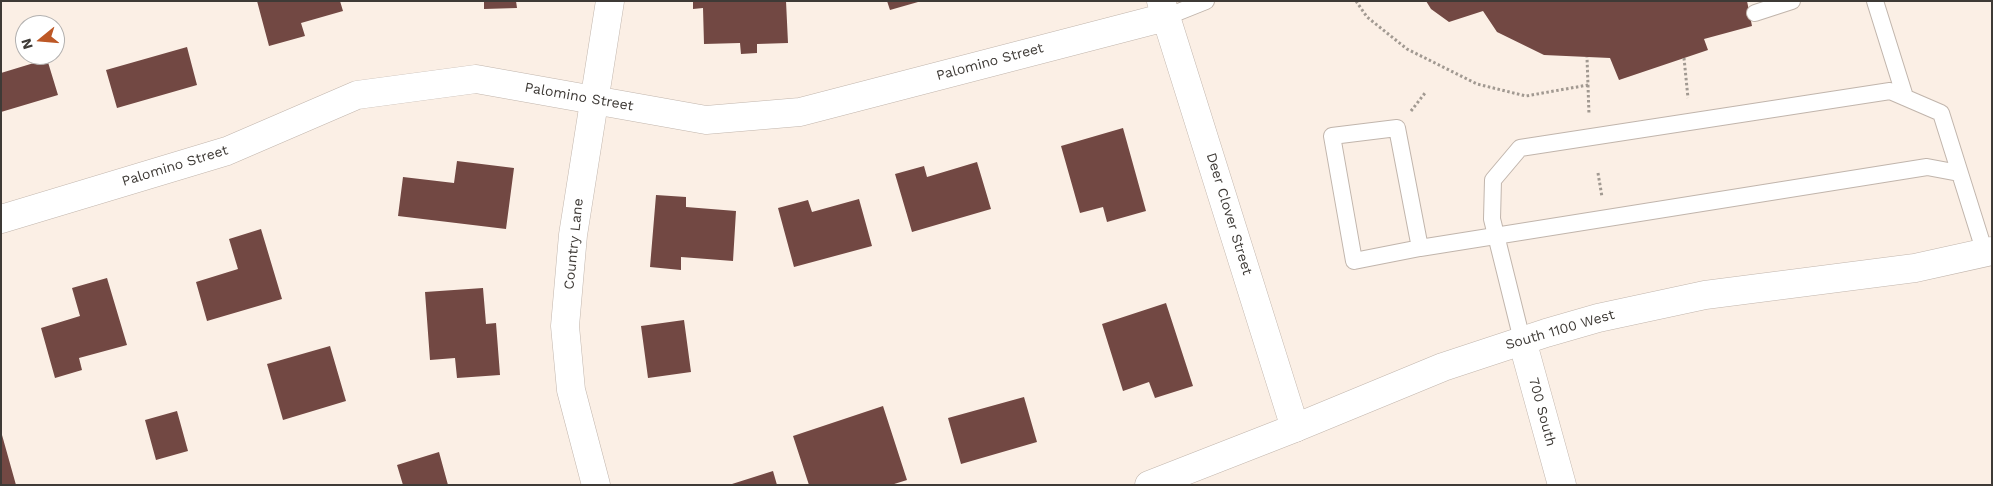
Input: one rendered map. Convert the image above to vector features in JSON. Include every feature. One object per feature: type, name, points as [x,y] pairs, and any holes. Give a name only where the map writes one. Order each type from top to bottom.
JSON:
[{"type":"street","name":"Country Lane","points":[[596,485],[571,390],[565,326],[573,235],[610,1]]},
{"type":"street","name":"Palomino Street","points":[[1,219],[226,151],[357,95],[476,79],[706,120],[800,112],[1164,9]]},
{"type":"street","name":"Deer Clover Street","points":[[1164,9],[1295,428]]},
{"type":"street","name":"South 1100 West","points":[[1149,485],[1295,428],[1442,367],[1522,340],[1598,318],[1696,297],[1916,268],[1989,252]]},
{"type":"street","name":"700 South","points":[[1522,340],[1562,485]]},
{"type":"lane","points":[[1164,9],[1206,1]]},
{"type":"lane","points":[[1755,13],[1792,1]]},
{"type":"lane","points":[[1875,1],[1905,98]]},
{"type":"lane","points":[[1522,340],[1492,219],[1493,180],[1520,148],[1890,91],[1941,113],[1959,173],[1989,252]]},
{"type":"lane","points":[[1420,248],[1397,128],[1332,136],[1354,261],[1420,248],[1926,167],[1959,173]]},
{"type":"path","points":[[1356,1],[1367,17],[1407,49],[1477,84],[1526,96],[1588,85]]},
{"type":"path","points":[[1587,57],[1589,118]]},
{"type":"path","points":[[1684,58],[1688,101]]},
{"type":"building","points":[[257,1],[340,1],[343,11],[301,23],[305,36],[269,46]]},
{"type":"building","points":[[484,1],[516,1],[517,8],[484,9]]},
{"type":"building","points":[[693,1],[786,1],[788,43],[757,44],[757,53],[741,54],[740,43],[704,44],[703,8],[693,9]]},
{"type":"building","points":[[887,1],[918,1],[918,2],[890,10]]},
{"type":"building","points":[[1426,1],[1747,1],[1752,26],[1704,39],[1708,50],[1619,80],[1610,58],[1544,55],[1497,32],[1483,11],[1449,22],[1431,9]]},
{"type":"building","points":[[187,47],[197,85],[117,108],[106,70]]},
{"type":"building","points":[[27,65],[49,65],[58,95],[1,112],[1,73]]},
{"type":"building","points":[[1123,128],[1146,211],[1107,222],[1103,207],[1080,213],[1061,146]]},
{"type":"building","points":[[457,161],[514,168],[506,229],[398,216],[403,177],[454,183]]},
{"type":"building","points":[[977,162],[991,209],[912,232],[895,174],[924,166],[927,177]]},
{"type":"building","points":[[656,195],[686,197],[686,207],[736,211],[733,261],[681,257],[681,270],[650,267]]},
{"type":"building","points":[[859,199],[872,246],[794,267],[778,208],[808,200],[812,212]]},
{"type":"building","points":[[261,229],[282,299],[207,321],[196,282],[238,269],[229,239]]},
{"type":"building","points":[[107,278],[127,345],[79,358],[82,370],[55,378],[41,328],[80,316],[72,288]]},
{"type":"building","points":[[483,288],[486,324],[496,323],[500,375],[457,378],[455,358],[430,360],[425,292]]},
{"type":"building","points":[[1166,303],[1193,386],[1155,398],[1149,382],[1123,391],[1102,324]]},
{"type":"building","points":[[684,320],[691,372],[648,378],[641,326]]},
{"type":"building","points":[[330,346],[346,401],[283,420],[267,364]]},
{"type":"building","points":[[1024,397],[1037,442],[961,464],[948,418]]},
{"type":"building","points":[[883,406],[907,480],[891,485],[809,485],[793,436]]},
{"type":"building","points":[[177,411],[188,451],[156,460],[145,420]]},
{"type":"building","points":[[2,435],[16,485],[1,485]]},
{"type":"building","points":[[439,452],[448,485],[403,485],[397,465]]},
{"type":"building","points":[[773,471],[777,485],[732,485],[732,484]]}]
